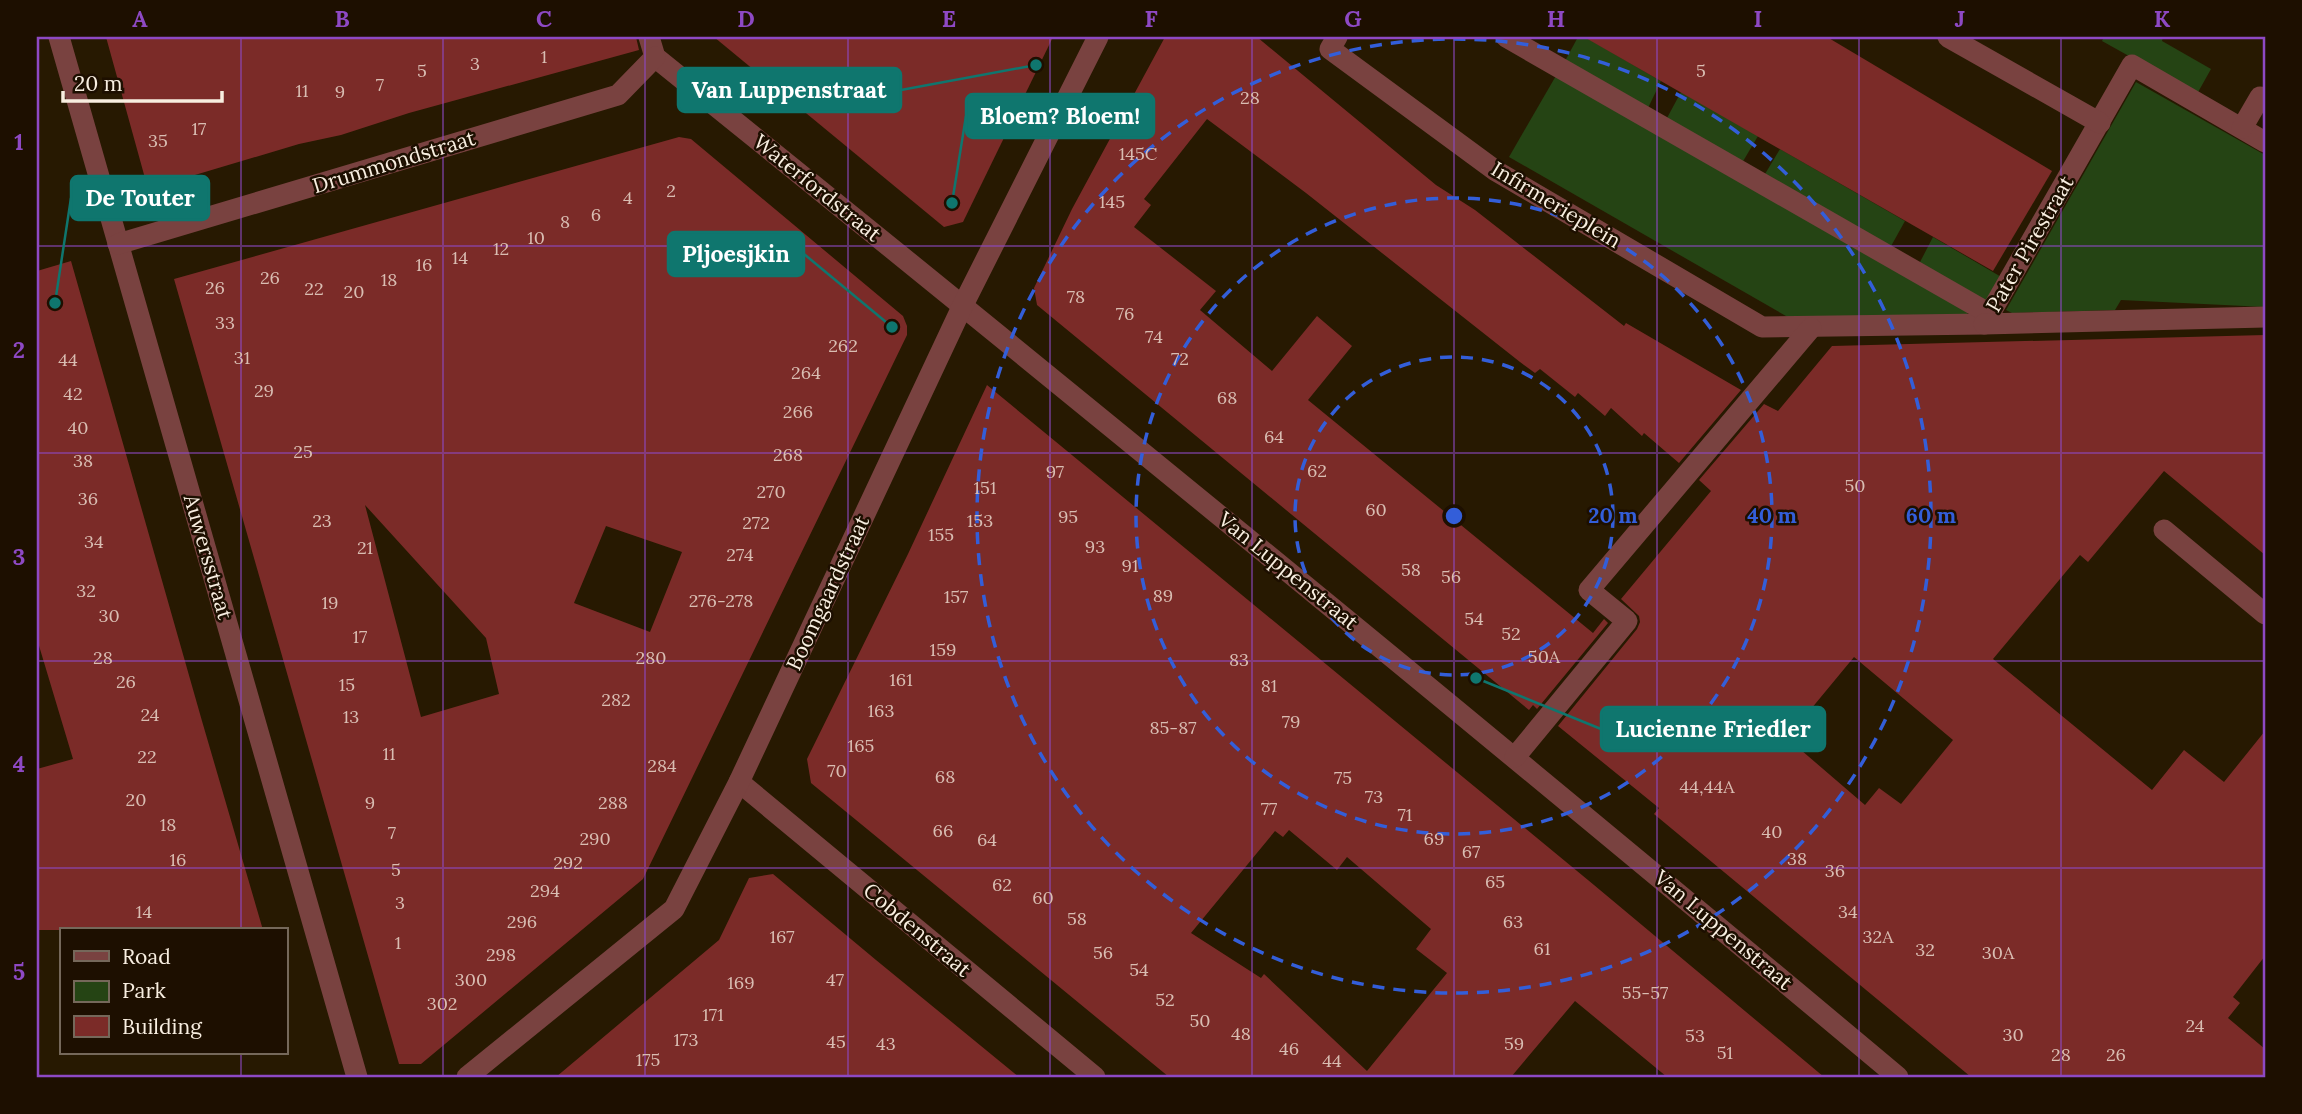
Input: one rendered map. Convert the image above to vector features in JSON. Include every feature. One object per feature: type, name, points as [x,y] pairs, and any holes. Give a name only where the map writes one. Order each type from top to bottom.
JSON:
[{"type":"street","name":"Auwersstraat","points":[[59,37],[357,1077]]},
{"type":"street","points":[[649,37],[656,57]]},
{"type":"street","name":"Boomgaardstraat","points":[[467,1077],[674,909],[739,782],[963,305],[1098,37]]},
{"type":"street","name":"Infirmerieplein","points":[[1337,37],[1330,49],[1496,171],[1762,327],[1811,328]]},
{"type":"street","points":[[1506,37],[1987,319],[2265,317]]},
{"type":"street","points":[[1948,37],[2100,123]]},
{"type":"street","name":"Drummondstraat","points":[[118,244],[618,95],[656,57]]},
{"type":"street","name":"Waterfordstraat","points":[[656,57],[963,305]]},
{"type":"street","name":"Pater Pirestraat","points":[[1811,328],[1987,319],[2132,65],[2265,142]]},
{"type":"street","points":[[2242,128],[2260,97]]},
{"type":"street","name":"Van Luppenstraat","points":[[963,305],[1515,757],[1899,1077]]},
{"type":"street","points":[[1515,757],[1627,621],[1589,590],[1811,328]]},
{"type":"street","points":[[2164,530],[2265,614]]},
{"type":"street","name":"Cobdenstraat","points":[[739,782],[1095,1077]]},
{"type":"green space","points":[[1578,37],[1585,37],[1661,81],[1648,108],[1565,61]]},
{"type":"green space","points":[[2104,37],[2163,37],[2162,41],[2211,69],[2197,94],[2102,41]]},
{"type":"green space","points":[[1557,74],[1970,310],[1965,317],[1793,320],[1509,157]]},
{"type":"green space","points":[[2136,82],[2265,155],[2265,307],[2121,300],[2115,310],[2012,313],[2006,310]]},
{"type":"green space","points":[[1681,92],[1758,136],[1742,163],[1667,118]]},
{"type":"green space","points":[[1780,149],[1905,221],[1890,248],[1765,174]]},
{"type":"green space","points":[[1933,237],[2003,278],[1988,302],[1919,264]]},
{"type":"building","points":[[106,37],[636,37],[639,50],[409,113],[341,135],[299,144],[148,189]]},
{"type":"building","points":[[714,37],[1053,37],[963,222],[944,227]]},
{"type":"building","points":[[1165,37],[1257,37],[1436,185],[1475,210],[1624,326],[1626,323],[1741,390],[1679,463],[1644,433],[1642,436],[1611,408],[1605,416],[1578,393],[1575,397],[1540,369],[1535,373],[1306,193],[1207,119],[1144,199],[1151,205],[1134,227],[1216,291],[1200,310],[1272,371],[1317,316],[1352,346],[1308,400],[1593,633],[1604,619],[1608,623],[1537,709],[1533,705],[1529,710],[1037,305],[1034,288],[1072,209]]},
{"type":"building","points":[[1584,37],[1827,37],[2052,171],[1993,271]]},
{"type":"building","points":[[679,137],[691,139],[903,316],[907,326],[907,335],[643,879],[421,1064],[399,1064],[174,279]],"holes":[[[365,505],[486,638],[499,694],[421,717]],[[606,526],[682,552],[650,632],[574,603]]]},
{"type":"building","points":[[71,261],[262,928],[37,930],[37,769],[73,759],[37,639],[37,271]]},
{"type":"building","points":[[2265,335],[2265,555],[2164,471],[2088,562],[2080,555],[1993,659],[2152,790],[2184,750],[2224,782],[2265,731],[2265,956],[2233,997],[2240,1003],[2228,1018],[2265,1049],[2265,1077],[1971,1077],[1654,814],[1659,808],[1558,726],[1637,629],[1639,616],[1621,599],[1711,491],[1699,480],[1764,404],[1778,411],[1832,346]],"holes":[[[1854,657],[1953,740],[1901,804],[1879,788],[1865,805],[1787,738]]]},
{"type":"building","points":[[987,385],[1824,1077],[1667,1077],[1575,1001],[1511,1077],[1169,1077],[811,783],[807,759],[908,554]],"holes":[[[1289,830],[1337,870],[1347,857],[1431,929],[1416,949],[1447,973],[1367,1071],[1264,974],[1261,978],[1191,933],[1275,831],[1283,837]]]},
{"type":"building","points":[[773,874],[1019,1077],[556,1077],[719,940],[749,878]]},
{"type":"place","name":"Van Luppenstraat","points":[[1036,65]]},
{"type":"place","name":"Bloem? Bloem!","points":[[952,203]]},
{"type":"place","name":"De Touter","points":[[55,303]]},
{"type":"place","name":"Pljoesjkin","points":[[892,327]]},
{"type":"place","name":"Lucienne Friedler","points":[[1476,678]]}]
